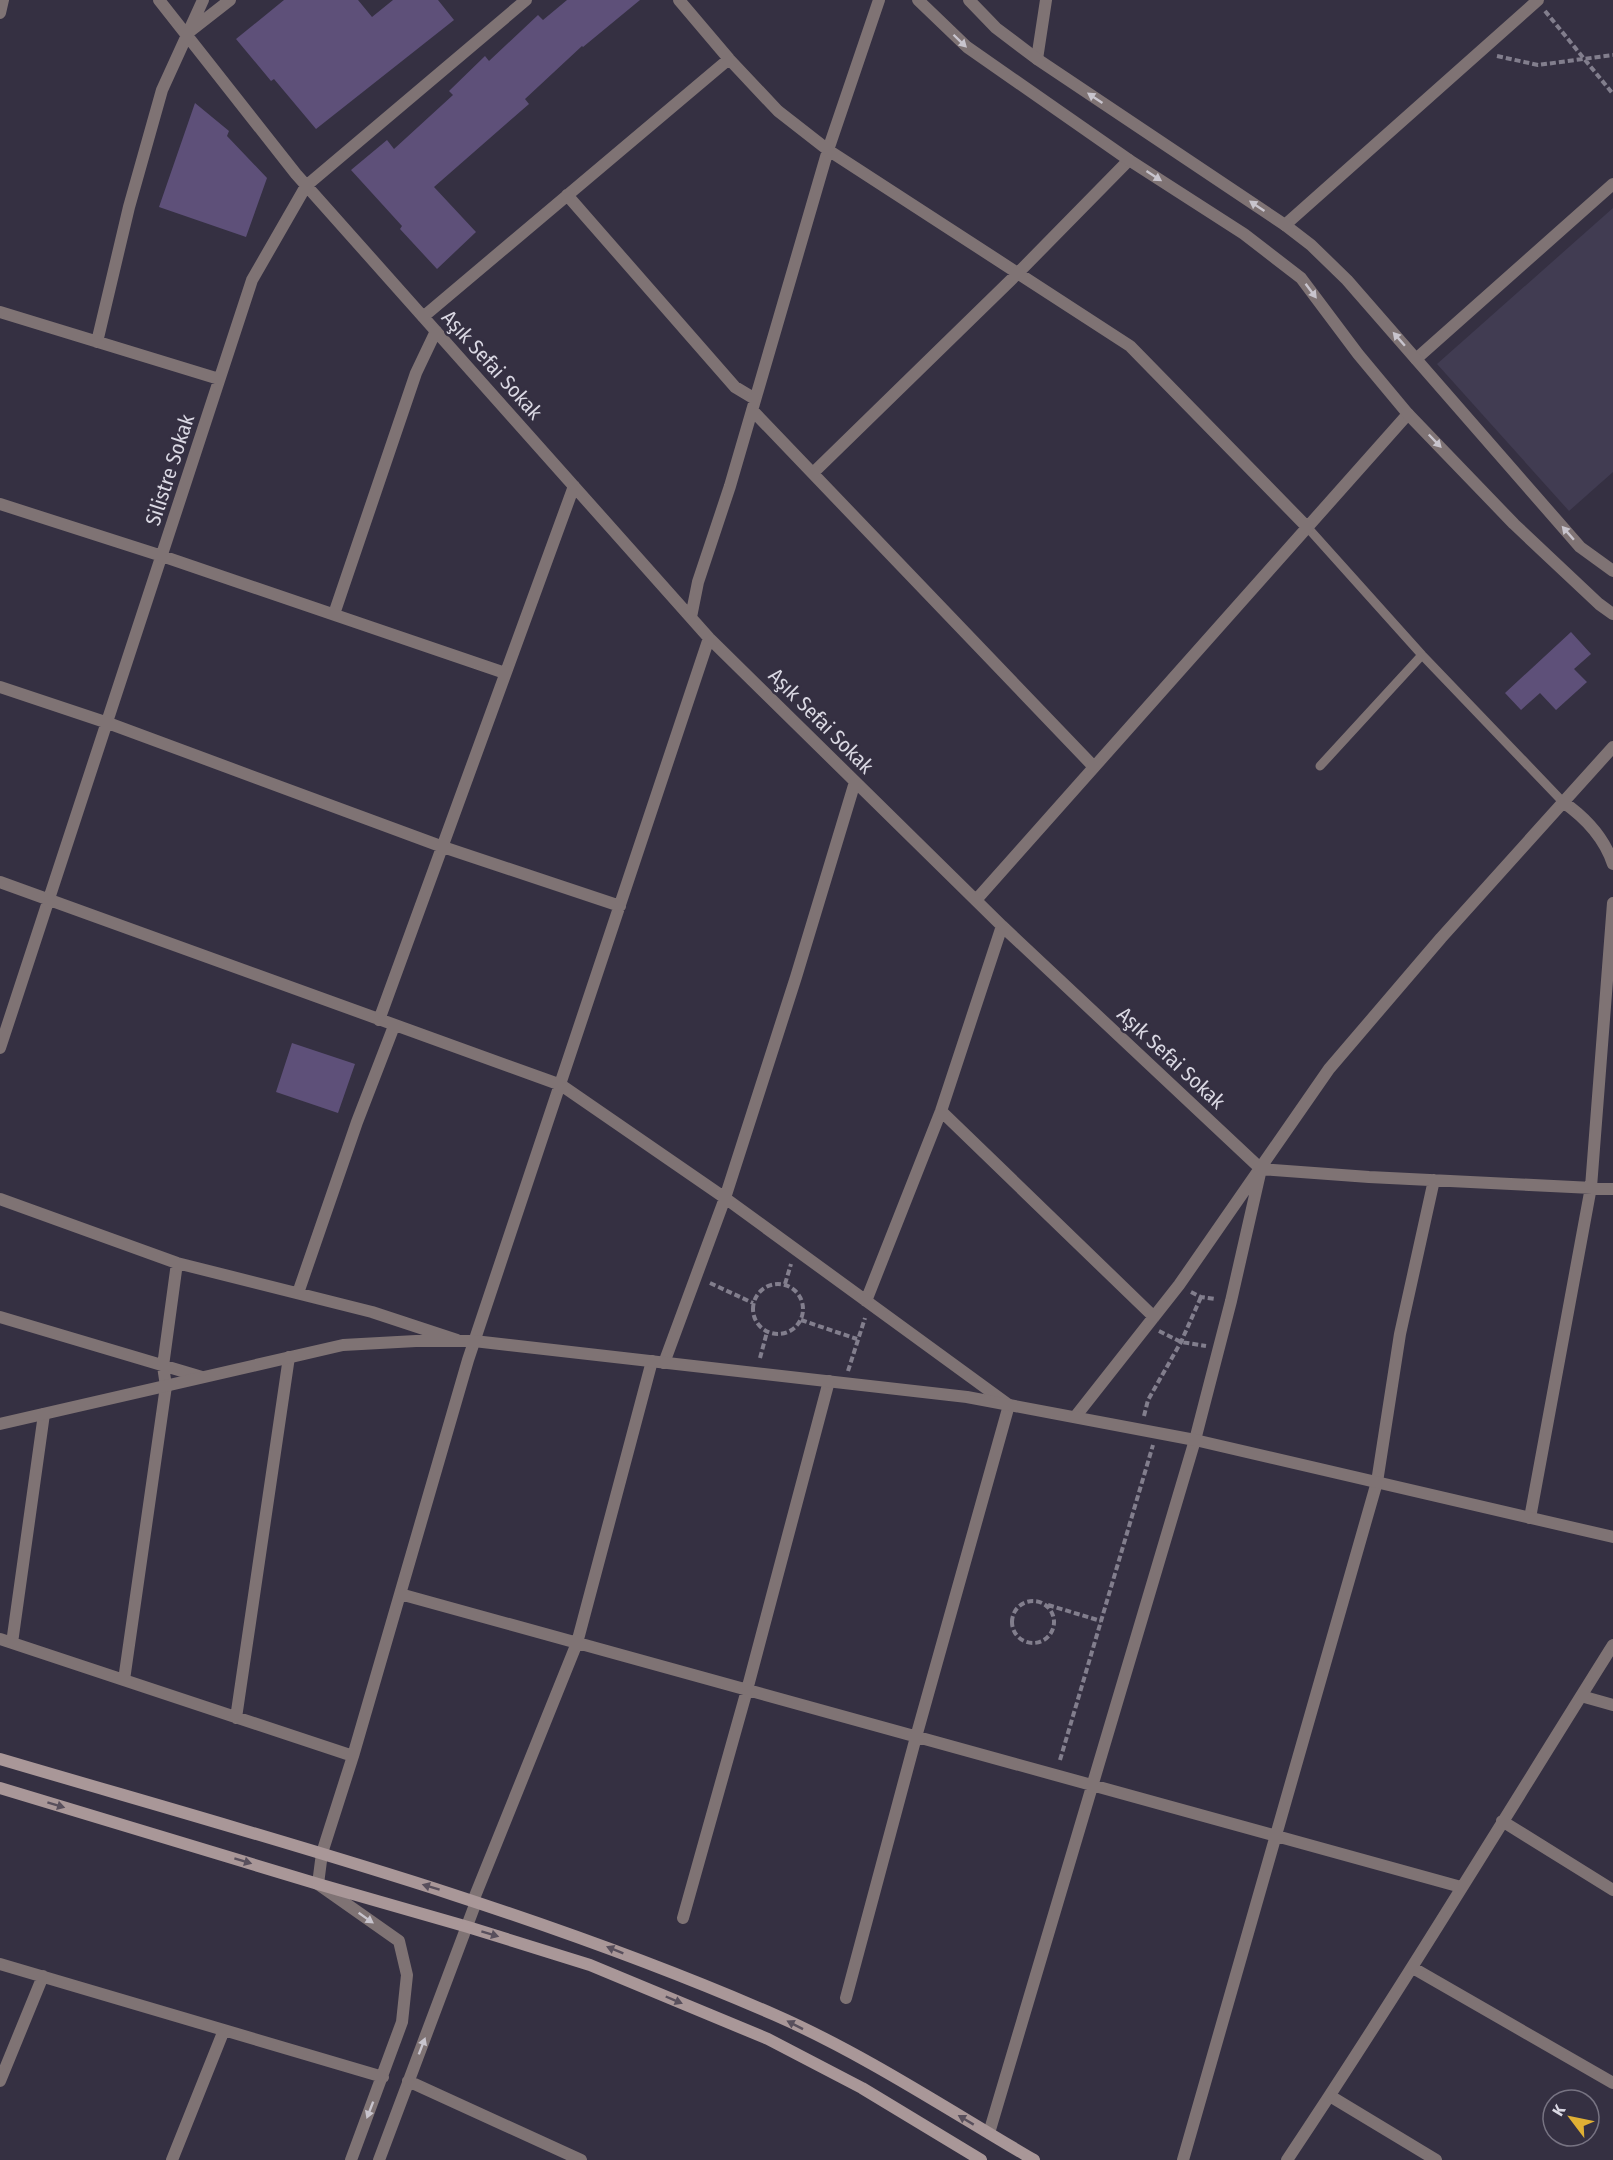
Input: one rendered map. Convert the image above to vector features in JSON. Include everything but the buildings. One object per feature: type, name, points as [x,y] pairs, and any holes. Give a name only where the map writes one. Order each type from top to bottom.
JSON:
[{"type":"main road","points":[[0,1759],[322,1853],[475,1901],[600,1944],[777,2016],[874,2066],[1034,2160]]},
{"type":"main road","points":[[0,1788],[590,1965],[768,2039],[862,2088],[967,2156],[981,2160]]},
{"type":"street","points":[[0,13],[3,0]]},
{"type":"street","name":"Aşık Sefai Sokak","points":[[159,0],[306,186],[709,638],[1002,926],[1261,1169]]},
{"type":"street","points":[[97,342],[129,207],[162,90],[202,0]]},
{"type":"street","points":[[186,34],[230,0]]},
{"type":"street","name":"Silistre Sokak","points":[[0,1048],[5,1017],[50,901],[252,280],[306,186],[526,0]]},
{"type":"street","points":[[679,0],[729,59],[778,111],[828,150],[1130,345],[1308,528]]},
{"type":"street","points":[[691,617],[698,582],[730,486],[828,150],[879,0]]},
{"type":"street","points":[[918,0],[967,47],[1129,160],[1244,234],[1301,278],[1358,354],[1408,414],[1514,524],[1599,604],[1613,614]]},
{"type":"street","points":[[969,0],[996,28],[1037,59],[1285,225],[1311,245],[1347,280],[1580,547],[1613,570]]},
{"type":"street","points":[[1037,59],[1046,0]]},
{"type":"street","points":[[1285,225],[1537,0]]},
{"type":"street","points":[[423,317],[729,59]]},
{"type":"street","points":[[813,473],[1018,273],[1129,160]]},
{"type":"street","points":[[1416,359],[1613,184]]},
{"type":"street","points":[[567,195],[813,473],[1094,766]]},
{"type":"street","points":[[0,312],[219,379]]},
{"type":"street","points":[[334,614],[416,373],[436,331]]},
{"type":"street","points":[[976,900],[1408,414]]},
{"type":"street","points":[[380,1020],[574,486]]},
{"type":"street","points":[[0,504],[162,556],[505,673]]},
{"type":"street","points":[[351,2160],[402,2022],[407,1975],[399,1941],[318,1884],[322,1853],[353,1756],[474,1341],[709,638]]},
{"type":"street","points":[[0,687],[108,723],[443,847],[620,906]]},
{"type":"street","points":[[1075,1417],[1179,1285],[1329,1069],[1441,938],[1613,747]]},
{"type":"street","points":[[379,2160],[468,1927],[475,1901],[577,1643],[658,1362],[695,1277],[724,1198],[796,977],[855,782]]},
{"type":"street","points":[[1563,802],[1590,824],[1604,843],[1613,864]]},
{"type":"street","points":[[0,882],[561,1085],[724,1198],[1009,1405]]},
{"type":"street","points":[[1530,1518],[1591,1187],[1613,903]]},
{"type":"street","points":[[868,1303],[940,1111],[1002,926]]},
{"type":"street","points":[[298,1293],[357,1122],[394,1026]]},
{"type":"street","points":[[940,1111],[1151,1321]]},
{"type":"street","points":[[1261,1169],[1613,1188]]},
{"type":"street","points":[[989,2133],[1195,1440],[1231,1301],[1261,1169]]},
{"type":"street","points":[[1183,2160],[1377,1482],[1400,1334],[1434,1180]]},
{"type":"street","points":[[0,1199],[177,1263],[372,1312],[461,1341]]},
{"type":"street","points":[[124,1680],[166,1386],[163,1366],[177,1263]]},
{"type":"street","points":[[0,1317],[202,1377]]},
{"type":"street","points":[[0,1424],[343,1345],[474,1341],[967,1397],[1195,1440],[1613,1537]]},
{"type":"street","points":[[236,1718],[289,1358]]},
{"type":"street","points":[[683,1918],[747,1690],[829,1381]]},
{"type":"street","points":[[846,1998],[1009,1405]]},
{"type":"street","points":[[44,1414],[6,1641],[353,1756]]},
{"type":"street","points":[[400,1594],[1461,1887]]},
{"type":"street","points":[[1287,2160],[1413,1968],[1461,1887],[1613,1645]]},
{"type":"street","points":[[1581,1696],[1613,1705]]},
{"type":"street","points":[[1502,1821],[1613,1890]]},
{"type":"street","points":[[0,1964],[383,2077]]},
{"type":"street","points":[[1413,1968],[1613,2083]]},
{"type":"street","points":[[0,2081],[43,1976]]},
{"type":"street","points":[[172,2160],[224,2030]]},
{"type":"street","points":[[408,2081],[566,2157],[581,2160]]},
{"type":"street","points":[[1330,2096],[1436,2160]]},
{"type":"lane","points":[[1308,528],[1422,655],[1563,802]]},
{"type":"lane","points":[[1320,766],[1422,655]]},
{"type":"path","points":[[1537,0],[1613,94]]},
{"type":"path","points":[[1479,52],[1538,66],[1613,55]]},
{"type":"path","points":[[695,1277],[753,1303]]},
{"type":"path","points":[[772,1283],[785,1284],[796,1290],[803,1311],[801,1320],[789,1332],[776,1335],[767,1332],[755,1321],[752,1312],[757,1293],[772,1283]]},
{"type":"path","points":[[1179,1285],[1201,1297],[1231,1301]]},
{"type":"path","points":[[1140,1429],[1148,1400],[1181,1342],[1201,1297]]},
{"type":"path","points":[[844,1383],[868,1303]]},
{"type":"path","points":[[801,1320],[858,1339]]},
{"type":"path","points":[[1151,1321],[1181,1342],[1219,1348]]},
{"type":"path","points":[[755,1373],[767,1332]]},
{"type":"path","points":[[1056,1776],[1157,1433]]},
{"type":"path","points":[[1044,1604],[1053,1614],[1054,1621],[1050,1635],[1039,1643],[1031,1644],[1021,1640],[1013,1630],[1013,1615],[1017,1607],[1031,1601],[1044,1604],[1101,1622]]},
{"type":"shaded area","points":[[1613,208],[1613,472],[1569,511],[1437,364]]}]
